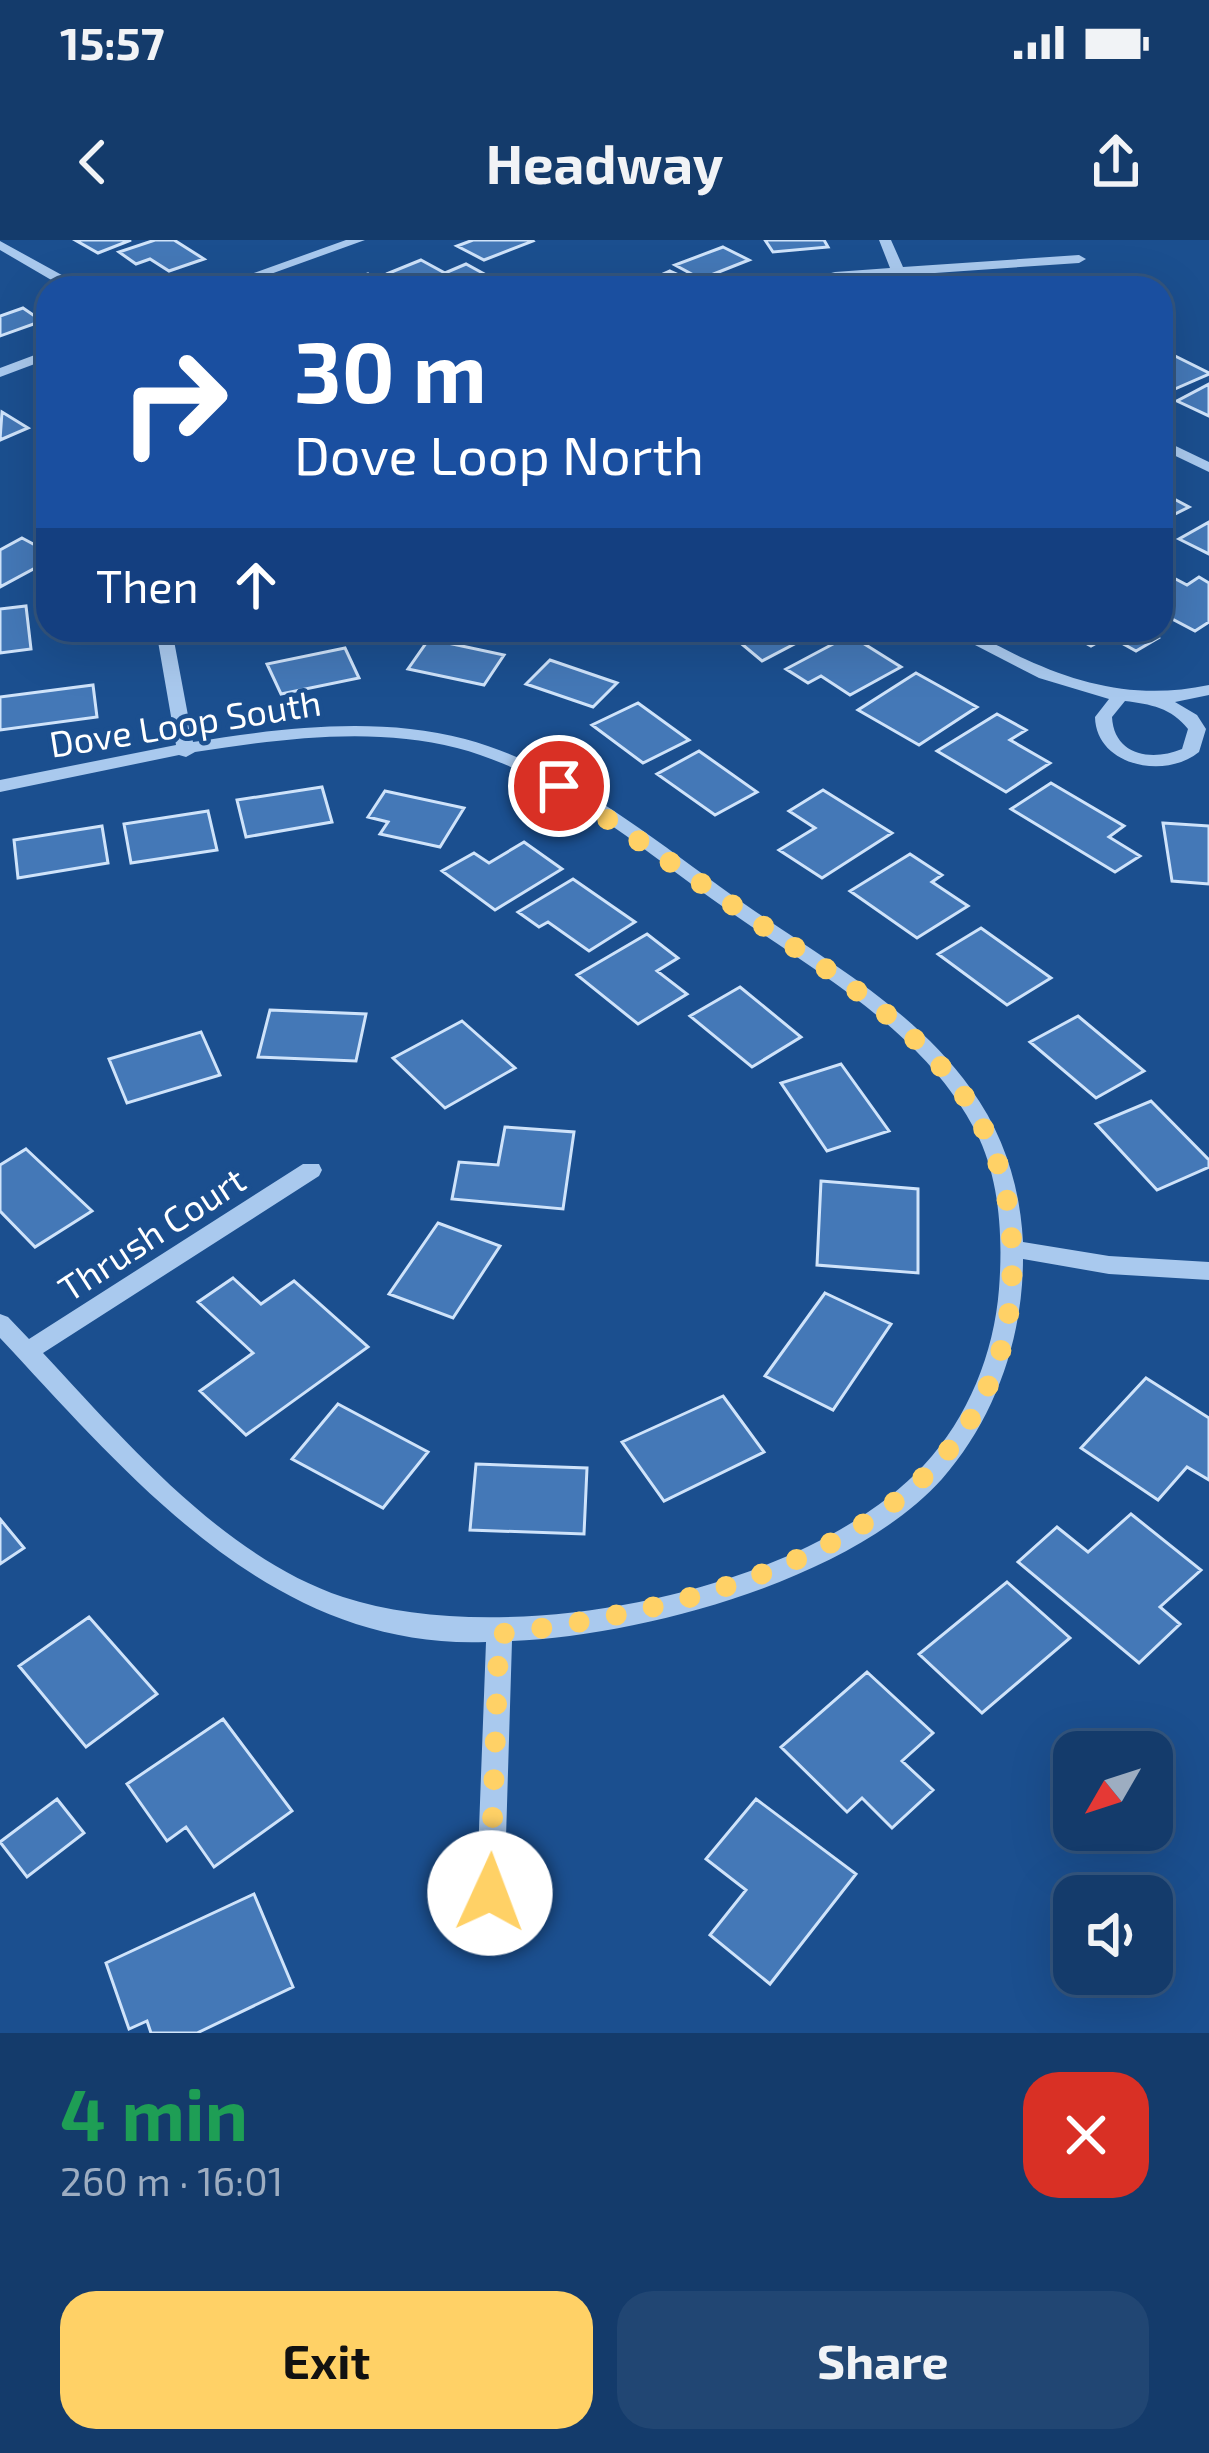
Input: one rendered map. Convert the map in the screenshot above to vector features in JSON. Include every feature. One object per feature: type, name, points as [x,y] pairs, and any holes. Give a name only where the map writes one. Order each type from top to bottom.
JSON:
[{"type":"street","points":[[254,276],[358,240]]},
{"type":"street","points":[[885,240],[896,274]]},
{"type":"street","points":[[0,245],[54,276]]},
{"type":"street","points":[[835,276],[1079,259]]},
{"type":"street","points":[[0,373],[36,359]]},
{"type":"street","points":[[1173,448],[1209,468]]},
{"type":"street","points":[[166,642],[186,752]]},
{"type":"street","points":[[979,642],[1052,677],[1119,697],[1209,690]]},
{"type":"street","points":[[1119,697],[1104,712],[1108,739],[1140,759],[1178,760],[1190,752],[1197,729],[1191,719],[1153,697]]},
{"type":"street","name":"Dove Loop South","points":[[0,786],[291,734],[389,732],[480,749],[559,786],[877,1003],[955,1083],[983,1124],[1001,1164],[1013,1249],[1012,1313],[988,1386],[940,1462],[908,1495],[829,1546],[731,1586],[621,1618],[499,1634],[394,1624],[333,1606],[276,1577],[174,1504],[0,1323]]},
{"type":"street","name":"Thrush Court","points":[[27,1352],[310,1170]]},
{"type":"street","points":[[1013,1249],[1109,1264],[1209,1271]]},
{"type":"street","points":[[489,1936],[499,1634]]},
{"type":"building","points":[[75,240],[131,240],[98,253]]},
{"type":"building","points":[[155,240],[174,240],[204,259],[169,271],[150,259],[136,264],[119,252]]},
{"type":"building","points":[[473,240],[533,241],[484,260],[457,246]]},
{"type":"building","points":[[765,240],[824,240],[828,247],[773,252]]},
{"type":"building","points":[[723,247],[749,260],[709,276],[695,276],[675,265]]},
{"type":"building","points":[[421,260],[445,273],[466,264],[488,276],[395,276],[389,273]]},
{"type":"building","points":[[23,308],[36,317],[36,323],[0,336],[0,316]]},
{"type":"building","points":[[1173,355],[1209,373],[1173,390]]},
{"type":"building","points":[[1209,384],[1209,416],[1177,401]]},
{"type":"building","points":[[2,412],[28,428],[0,440]]},
{"type":"building","points":[[1173,498],[1189,507],[1173,515]]},
{"type":"building","points":[[1209,522],[1209,554],[1179,539]]},
{"type":"building","points":[[22,538],[36,546],[36,568],[0,587],[0,550]]},
{"type":"building","points":[[1199,577],[1209,583],[1209,622],[1195,631],[1173,619],[1173,578],[1187,585]]},
{"type":"building","points":[[26,606],[31,649],[0,653],[0,609]]},
{"type":"building","points":[[427,642],[504,655],[484,685],[408,669]]},
{"type":"building","points":[[739,642],[798,642],[762,661]]},
{"type":"building","points":[[837,642],[861,642],[901,667],[850,695],[821,676],[808,683],[786,669]]},
{"type":"building","points":[[1120,642],[1151,642],[1136,651]]},
{"type":"building","points":[[345,648],[359,678],[281,694],[267,664]]},
{"type":"building","points":[[550,660],[617,683],[593,707],[526,684]]},
{"type":"building","points":[[916,673],[977,707],[919,745],[858,710]]},
{"type":"building","points":[[93,685],[97,717],[0,730],[0,697]]},
{"type":"building","points":[[638,703],[689,740],[643,763],[592,725]]},
{"type":"building","points":[[997,714],[1026,730],[1010,740],[1050,763],[1006,792],[937,751]]},
{"type":"building","points":[[699,751],[757,792],[715,815],[657,774]]},
{"type":"building","points":[[1051,783],[1124,826],[1109,837],[1140,856],[1115,872],[1011,809]]},
{"type":"building","points":[[322,787],[332,822],[246,837],[237,800]]},
{"type":"building","points":[[823,790],[892,833],[822,878],[779,850],[815,828],[789,811]]},
{"type":"building","points":[[385,791],[464,808],[440,847],[380,834],[388,822],[368,817]]},
{"type":"building","points":[[208,811],[217,850],[131,863],[124,824]]},
{"type":"building","points":[[1163,823],[1209,826],[1209,884],[1172,881]]},
{"type":"building","points":[[102,826],[108,863],[18,878],[14,840]]},
{"type":"building","points":[[524,842],[562,869],[495,910],[442,871],[474,853],[489,863]]},
{"type":"building","points":[[910,854],[942,875],[932,882],[968,906],[917,938],[850,891]]},
{"type":"building","points":[[573,879],[635,922],[589,951],[548,922],[539,927],[518,912]]},
{"type":"building","points":[[981,928],[1051,978],[1007,1005],[938,954]]},
{"type":"building","points":[[647,934],[678,958],[657,971],[687,994],[638,1024],[577,975]]},
{"type":"building","points":[[740,987],[801,1037],[752,1067],[690,1016]]},
{"type":"building","points":[[270,1010],[366,1014],[356,1061],[258,1057]]},
{"type":"building","points":[[1078,1016],[1144,1071],[1096,1098],[1030,1042]]},
{"type":"building","points":[[462,1021],[515,1068],[445,1108],[393,1058]]},
{"type":"building","points":[[201,1032],[220,1075],[127,1103],[109,1059]]},
{"type":"building","points":[[841,1064],[889,1131],[827,1151],[781,1083]]},
{"type":"building","points":[[1151,1101],[1209,1160],[1209,1167],[1157,1190],[1096,1124]]},
{"type":"building","points":[[505,1127],[574,1132],[563,1209],[452,1199],[459,1162],[498,1165]]},
{"type":"building","points":[[26,1149],[92,1211],[35,1247],[0,1211],[0,1165]]},
{"type":"building","points":[[821,1181],[918,1189],[918,1273],[817,1265]]},
{"type":"building","points":[[438,1223],[500,1246],[453,1318],[389,1294]]},
{"type":"building","points":[[233,1278],[261,1304],[294,1281],[368,1347],[246,1435],[200,1391],[253,1353],[198,1302]]},
{"type":"building","points":[[825,1293],[891,1324],[833,1410],[765,1376]]},
{"type":"building","points":[[1146,1378],[1209,1418],[1209,1480],[1187,1467],[1158,1500],[1081,1448]]},
{"type":"building","points":[[723,1396],[764,1452],[664,1501],[622,1442]]},
{"type":"building","points":[[338,1404],[428,1452],[383,1508],[292,1459]]},
{"type":"building","points":[[476,1464],[587,1468],[584,1534],[470,1530]]},
{"type":"building","points":[[1131,1514],[1201,1570],[1160,1607],[1180,1624],[1139,1663],[1018,1562],[1057,1527],[1088,1552]]},
{"type":"building","points":[[0,1519],[24,1548],[0,1564]]},
{"type":"building","points":[[1007,1582],[1070,1638],[982,1713],[919,1654]]},
{"type":"building","points":[[89,1617],[157,1694],[86,1747],[19,1666]]},
{"type":"building","points":[[867,1672],[933,1733],[902,1761],[933,1790],[892,1828],[862,1798],[847,1812],[781,1747]]},
{"type":"building","points":[[223,1719],[292,1811],[214,1867],[186,1827],[167,1841],[127,1784]]},
{"type":"building","points":[[57,1799],[84,1833],[27,1877],[0,1842]]},
{"type":"building","points":[[756,1799],[856,1874],[770,1984],[710,1935],[746,1890],[706,1859]]},
{"type":"building","points":[[254,1894],[293,1987],[197,2033],[151,2033],[147,2021],[129,2029],[106,1963]]},
{"type":"route","points":[[490,1893],[499,1634],[621,1618],[731,1586],[829,1546],[908,1495],[940,1462],[988,1386],[1012,1313],[1013,1249],[1001,1164],[983,1124],[955,1083],[877,1003],[559,786]]}]
